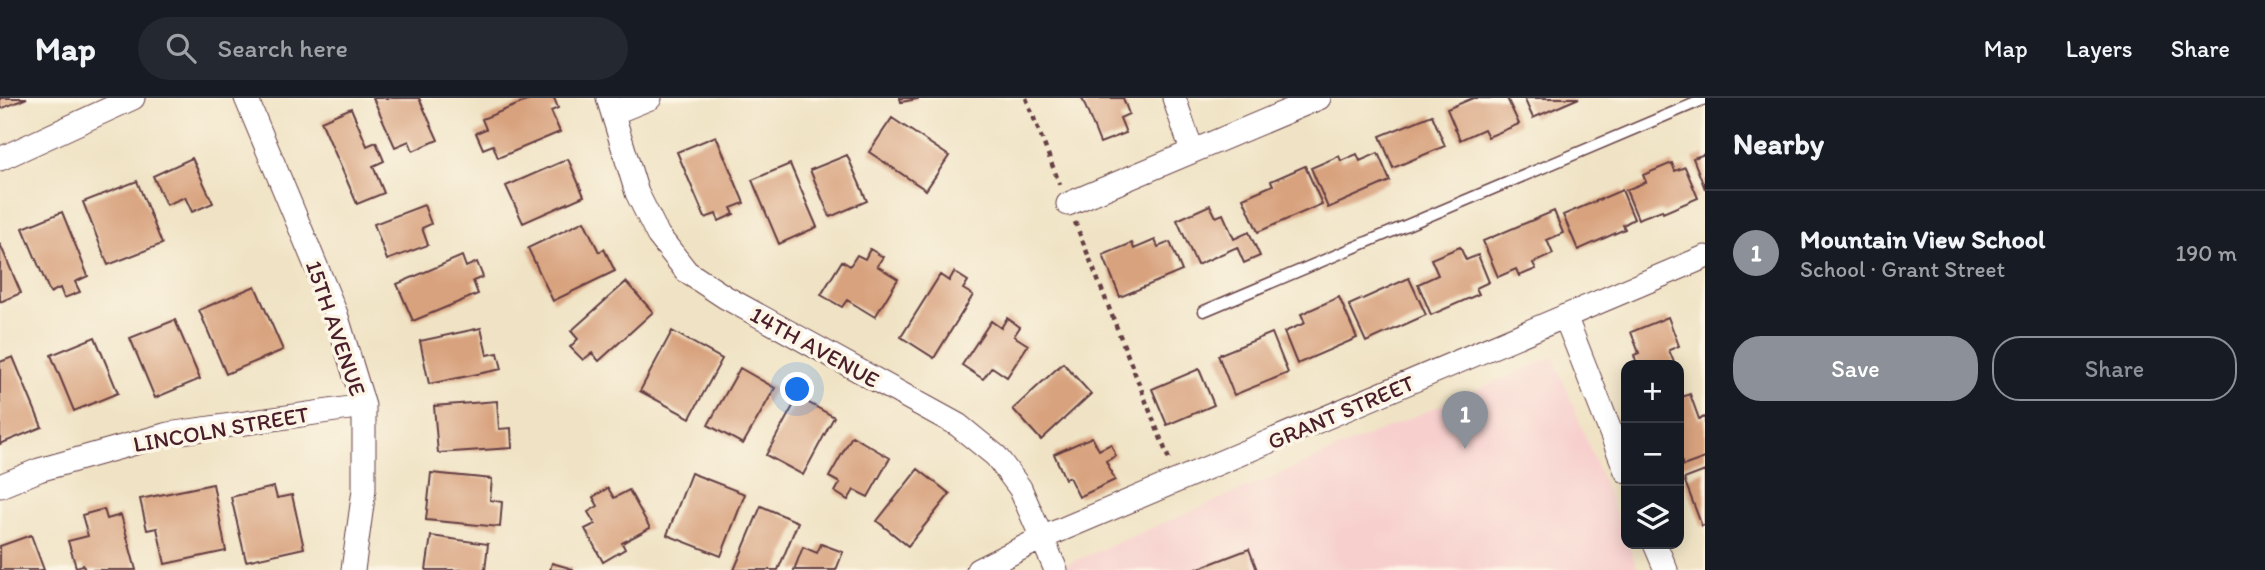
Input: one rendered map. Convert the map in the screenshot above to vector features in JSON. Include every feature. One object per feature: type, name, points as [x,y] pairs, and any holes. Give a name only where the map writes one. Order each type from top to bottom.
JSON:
[{"type":"street","points":[[0,159],[133,98]]},
{"type":"street","name":"15TH AVENUE","points":[[246,98],[335,314],[364,406],[364,490],[353,570]]},
{"type":"street","points":[[610,105],[650,98]]},
{"type":"street","points":[[1174,98],[1192,151]]},
{"type":"street","points":[[1068,204],[1319,98]]},
{"type":"street","name":"14TH AVENUE","points":[[610,105],[637,193],[658,236],[687,272],[724,297],[958,425],[996,456],[1020,488],[1044,537],[1056,570]]},
{"type":"street","name":"GRANT STREET","points":[[978,570],[1044,537],[1565,316],[1702,261]]},
{"type":"street","points":[[1565,316],[1621,458]]},
{"type":"street","name":"LINCOLN STREET","points":[[0,486],[39,470],[167,434],[364,406]]},
{"type":"street","points":[[1657,549],[1666,570]]},
{"type":"lane","points":[[1205,311],[1705,99]]},
{"type":"path","points":[[1026,98],[1172,469],[1174,483]]},
{"type":"shaded area","points":[[1554,357],[1621,527],[1621,549],[1630,549],[1638,570],[1053,570]]},
{"type":"building","points":[[0,98],[27,98],[0,109]]},
{"type":"building","points":[[373,98],[419,98],[438,140],[413,151],[409,141],[395,147]]},
{"type":"building","points":[[534,98],[554,98],[558,108],[551,111],[560,132],[498,158],[493,145],[483,149],[476,133],[486,129],[482,119]]},
{"type":"building","points":[[900,98],[918,98],[918,99],[901,102]]},
{"type":"building","points":[[1082,98],[1123,98],[1129,114],[1120,118],[1126,133],[1100,143]]},
{"type":"building","points":[[1473,98],[1507,98],[1519,124],[1488,137],[1484,129],[1460,140],[1447,109]]},
{"type":"building","points":[[1524,98],[1579,98],[1533,118]]},
{"type":"building","points":[[351,108],[367,146],[376,142],[384,161],[373,166],[384,193],[357,204],[321,121]]},
{"type":"building","points":[[1432,115],[1445,146],[1393,168],[1380,136]]},
{"type":"building","points":[[892,118],[949,156],[926,190],[869,152]]},
{"type":"building","points":[[716,136],[744,203],[731,208],[734,214],[719,221],[716,214],[705,218],[677,152]]},
{"type":"building","points":[[1378,153],[1390,181],[1328,208],[1311,168],[1339,156],[1341,161],[1357,154],[1360,161]]},
{"type":"building","points":[[1705,154],[1705,189],[1693,158]]},
{"type":"building","points":[[847,155],[867,201],[830,217],[810,170]]},
{"type":"building","points":[[192,158],[213,203],[192,212],[185,197],[166,205],[153,176]]},
{"type":"building","points":[[568,159],[584,196],[523,223],[506,186]]},
{"type":"building","points":[[1672,163],[1675,171],[1685,167],[1698,198],[1663,213],[1662,210],[1638,219],[1626,190],[1646,182],[1643,175]]},
{"type":"building","points":[[790,164],[817,227],[779,244],[752,180]]},
{"type":"building","points":[[1305,166],[1322,204],[1258,232],[1243,198],[1273,185],[1271,181]]},
{"type":"building","points":[[137,181],[162,244],[108,265],[83,202]]},
{"type":"building","points":[[1622,190],[1634,219],[1623,225],[1625,229],[1578,250],[1563,215]]},
{"type":"building","points":[[424,205],[431,224],[422,228],[428,245],[387,260],[374,224]]},
{"type":"building","points":[[1210,205],[1216,217],[1223,214],[1234,239],[1249,232],[1260,256],[1244,263],[1237,247],[1197,265],[1177,220]]},
{"type":"building","points":[[1554,211],[1563,233],[1547,240],[1553,254],[1533,263],[1536,269],[1519,276],[1516,269],[1498,277],[1483,241]]},
{"type":"building","points":[[62,212],[88,276],[75,282],[80,292],[64,298],[60,288],[50,293],[23,228]]},
{"type":"building","points":[[584,221],[599,252],[604,249],[615,271],[553,301],[528,248]]},
{"type":"building","points":[[1155,240],[1158,247],[1170,242],[1182,271],[1120,297],[1103,255],[1132,243],[1134,249]]},
{"type":"building","points":[[0,244],[21,293],[0,302]]},
{"type":"building","points":[[1460,247],[1466,260],[1478,255],[1489,282],[1476,288],[1479,294],[1431,315],[1418,284],[1438,275],[1431,259]]},
{"type":"building","points":[[870,249],[883,257],[877,266],[898,279],[875,317],[847,300],[842,307],[821,295],[842,261],[850,266],[857,255],[865,259]]},
{"type":"building","points":[[462,256],[466,267],[477,262],[483,277],[473,281],[478,294],[413,321],[397,284]]},
{"type":"building","points":[[954,272],[968,281],[963,289],[973,295],[934,358],[901,337],[940,275],[949,281]]},
{"type":"building","points":[[1409,278],[1426,315],[1366,342],[1349,305]]},
{"type":"building","points":[[626,282],[653,312],[599,361],[592,353],[583,360],[570,347],[578,339],[571,331]]},
{"type":"building","points":[[255,286],[283,350],[226,374],[199,310]]},
{"type":"building","points":[[1339,297],[1357,338],[1297,364],[1284,332],[1305,323],[1301,314]]},
{"type":"building","points":[[1668,317],[1679,346],[1669,350],[1673,360],[1636,360],[1634,355],[1639,353],[1631,332]]},
{"type":"building","points":[[1007,318],[1020,327],[1014,336],[1028,345],[1007,377],[992,367],[983,379],[962,365],[991,321],[1001,328]]},
{"type":"building","points":[[175,320],[200,379],[155,398],[130,338]]},
{"type":"building","points":[[481,328],[487,355],[498,353],[502,369],[429,384],[420,341]]},
{"type":"building","points":[[672,331],[722,359],[690,418],[640,391]]},
{"type":"building","points":[[1272,333],[1288,373],[1234,395],[1218,355]]},
{"type":"building","points":[[95,337],[118,393],[74,411],[51,355]]},
{"type":"building","points":[[13,357],[42,427],[0,444],[0,362]]},
{"type":"building","points":[[1063,363],[1091,394],[1041,440],[1013,409]]},
{"type":"building","points":[[740,368],[775,388],[743,444],[708,425]]},
{"type":"building","points":[[1199,369],[1214,405],[1167,425],[1152,389]]},
{"type":"building","points":[[1690,394],[1699,419],[1705,417],[1705,458],[1684,466],[1684,423],[1684,396]]},
{"type":"building","points":[[798,397],[834,417],[803,475],[766,455]]},
{"type":"building","points":[[497,401],[499,429],[511,428],[512,448],[438,453],[434,406]]},
{"type":"building","points":[[852,436],[890,458],[868,497],[854,490],[848,500],[835,492],[840,483],[829,477]]},
{"type":"building","points":[[1092,437],[1099,450],[1111,444],[1116,456],[1106,461],[1115,480],[1079,497],[1069,477],[1065,479],[1054,454]]},
{"type":"building","points":[[918,469],[950,494],[908,546],[877,521]]},
{"type":"building","points":[[1705,471],[1705,525],[1702,526],[1684,479]]},
{"type":"building","points":[[431,473],[492,479],[490,500],[502,502],[500,527],[426,520]]},
{"type":"building","points":[[691,473],[745,494],[721,556],[667,535]]},
{"type":"building","points":[[213,484],[226,551],[165,564],[157,528],[147,530],[140,499]]},
{"type":"building","points":[[274,487],[277,498],[292,495],[304,548],[246,561],[231,497]]},
{"type":"building","points":[[608,488],[614,498],[629,490],[650,528],[622,543],[625,549],[603,562],[585,529],[595,524],[588,512],[598,506],[593,497]]},
{"type":"building","points":[[761,506],[798,522],[778,570],[734,570]]},
{"type":"building","points":[[104,509],[107,519],[121,515],[136,570],[85,570],[83,565],[76,567],[68,541],[88,536],[82,515]]},
{"type":"building","points":[[31,535],[44,570],[0,570],[0,546]]},
{"type":"building","points":[[431,536],[488,544],[485,570],[426,570]]},
{"type":"building","points":[[821,544],[843,552],[836,570],[794,570],[803,547],[817,553]]},
{"type":"building","points":[[1249,549],[1257,570],[1194,570]]},
{"type":"building","points":[[552,563],[573,569],[573,570],[550,570]]},
{"type":"place","name":"Mountain View School","points":[[1465,449]]}]
